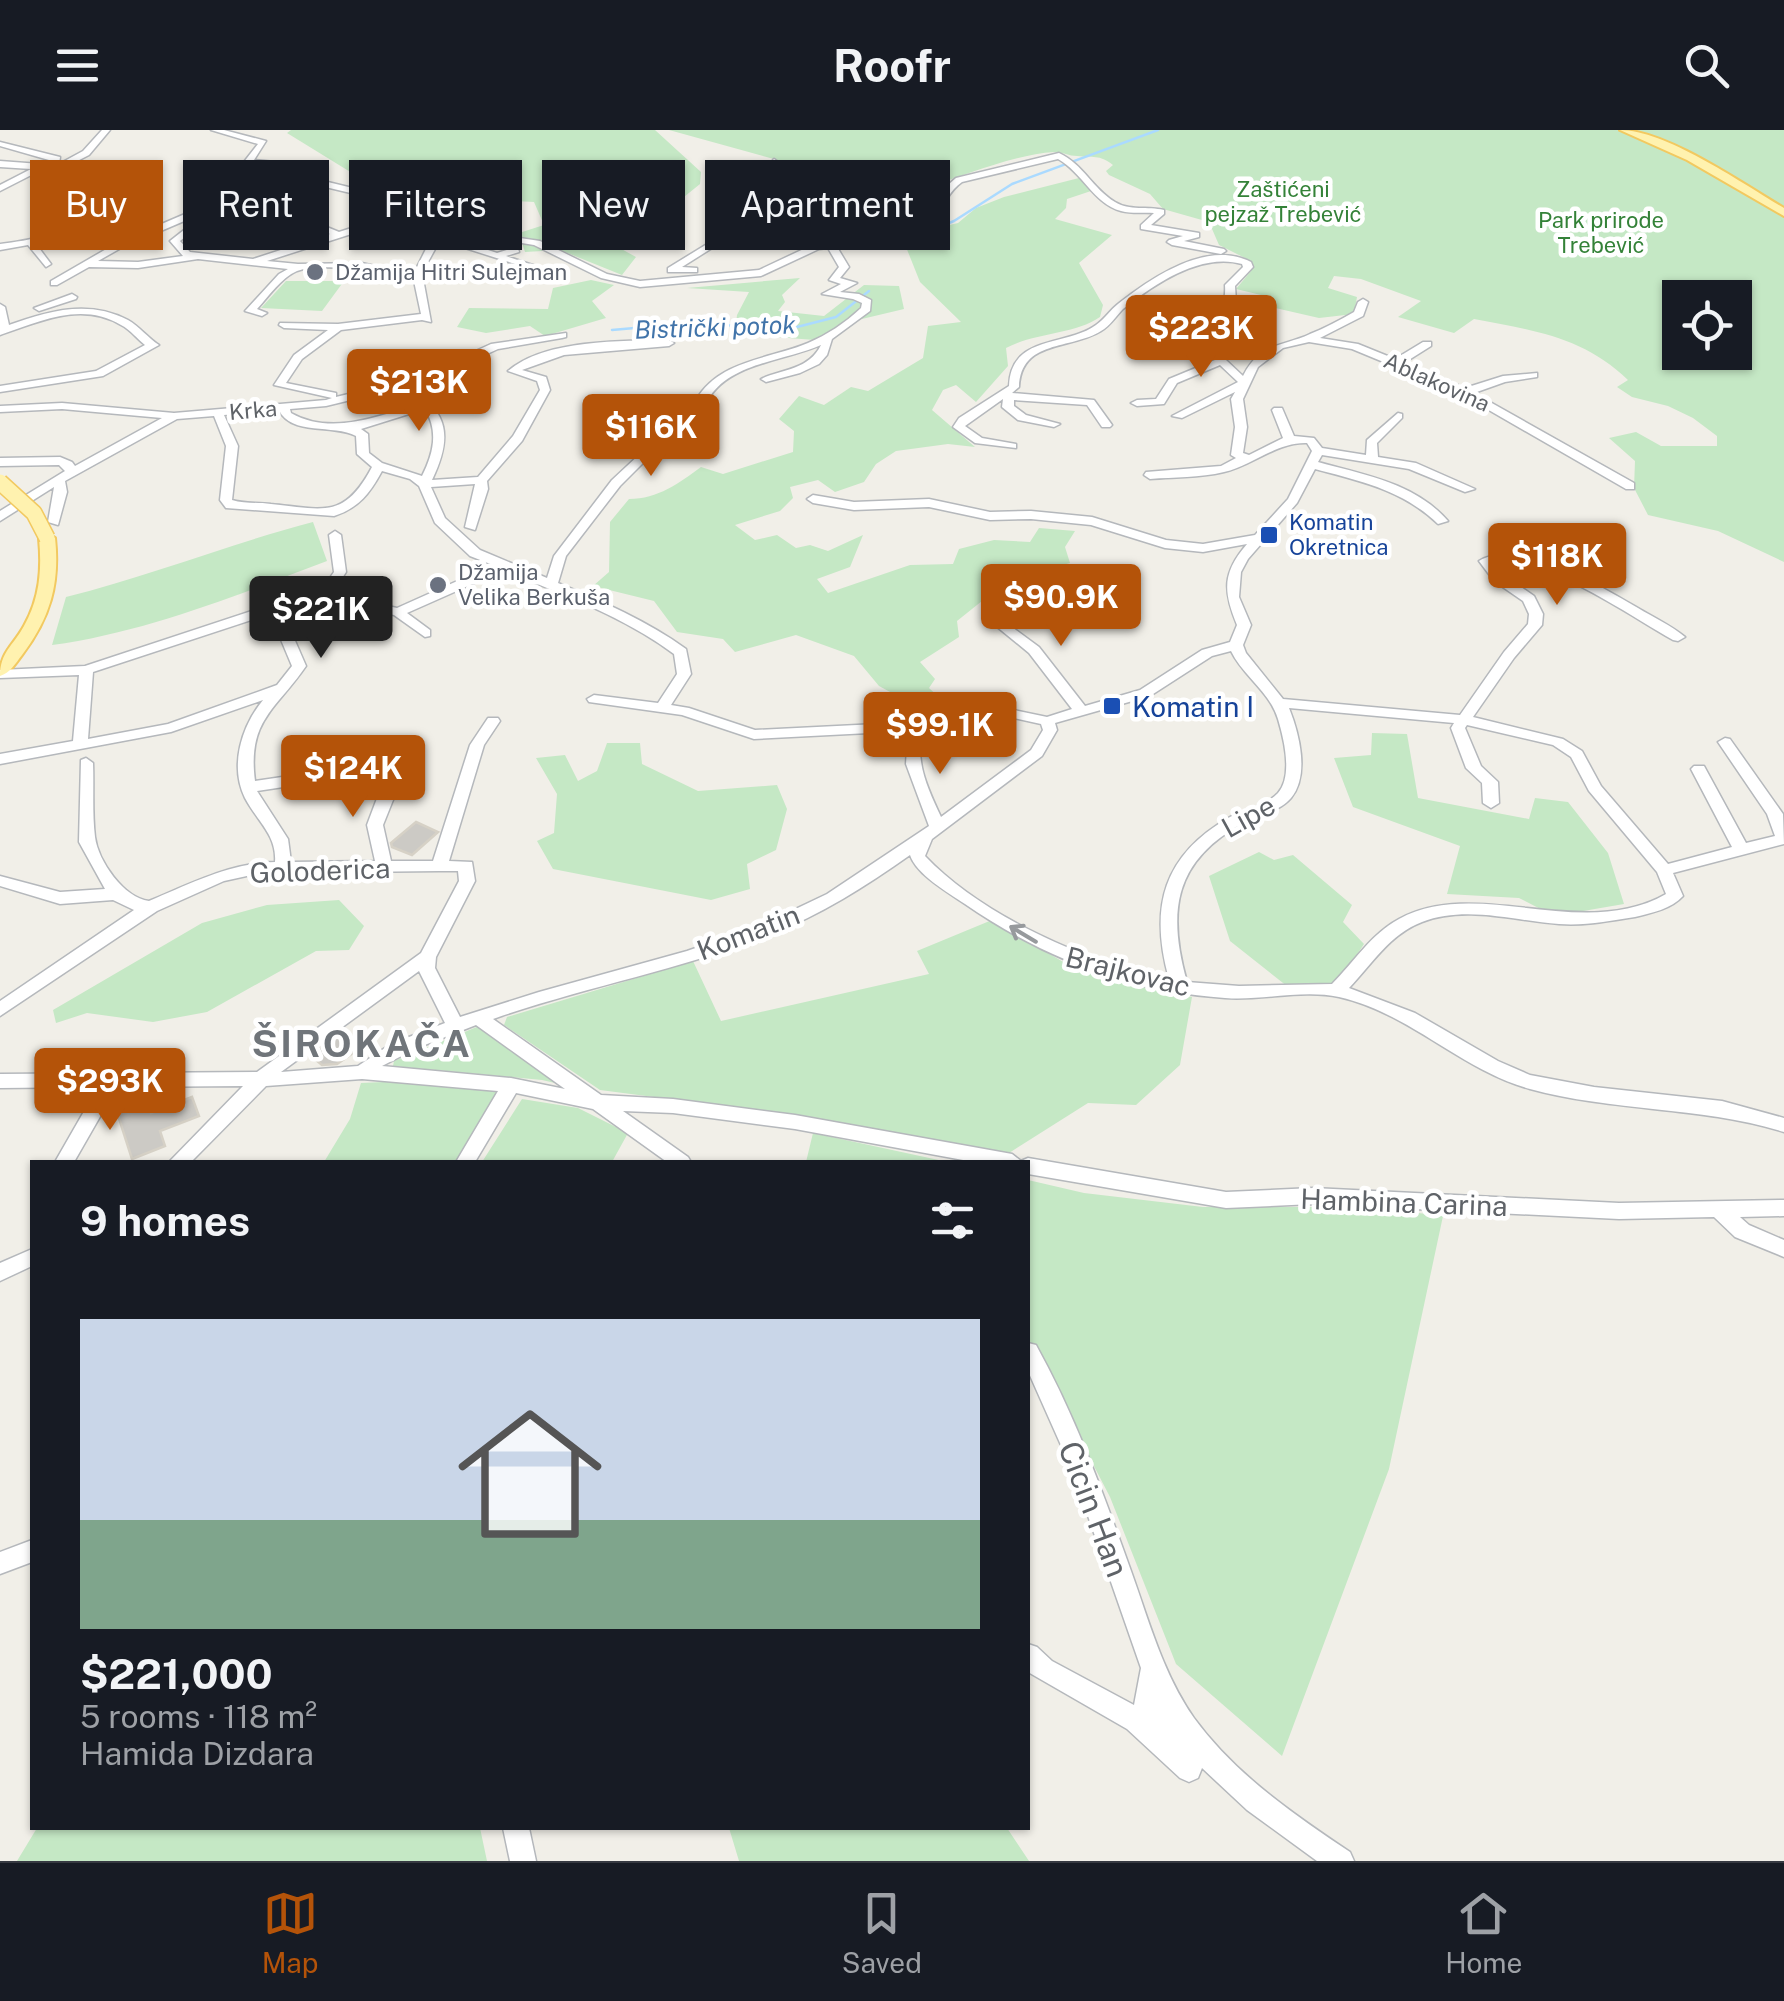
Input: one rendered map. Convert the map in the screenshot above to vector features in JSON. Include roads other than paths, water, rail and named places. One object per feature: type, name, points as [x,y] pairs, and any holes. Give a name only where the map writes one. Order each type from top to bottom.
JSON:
[{"type":"main road","points":[[1625,130],[1690,158],[1784,212]]},
{"type":"main road","points":[[0,482],[50,530],[51,578],[44,608],[2,670]]},
{"type":"street","points":[[69,160],[86,153],[106,130]]},
{"type":"street","points":[[215,130],[263,142],[250,160]]},
{"type":"street","points":[[2,144],[57,160]]},
{"type":"street","points":[[950,187],[959,180],[996,168],[1059,156],[1091,179],[1098,194],[1118,208],[1161,212],[1144,227],[1196,234],[1172,242],[1223,251],[1229,256]]},
{"type":"street","points":[[0,164],[30,168]]},
{"type":"street","points":[[0,188],[30,176]]},
{"type":"street","points":[[54,283],[118,246],[183,219]]},
{"type":"street","points":[[329,230],[337,234]]},
{"type":"street","points":[[254,262],[349,230]]},
{"type":"street","points":[[183,233],[174,241],[181,251],[196,257]]},
{"type":"street","points":[[500,255],[514,252],[508,240],[517,238],[548,247],[620,281],[664,284],[760,273],[809,250]]},
{"type":"street","points":[[0,247],[30,242]]},
{"type":"street","points":[[705,249],[671,270],[727,270],[737,276]]},
{"type":"street","points":[[36,250],[46,264]]},
{"type":"street","points":[[284,325],[338,326],[427,318],[418,267],[428,250]]},
{"type":"street","points":[[483,250],[556,276]]},
{"type":"street","points":[[551,585],[560,556],[616,483],[646,454],[703,428],[710,417],[702,395],[714,382],[827,336],[866,308],[867,302],[857,297],[826,294],[852,283],[834,280],[844,267],[834,250]]},
{"type":"street","points":[[1012,446],[979,440],[959,427],[963,420],[1006,396],[1014,388],[1015,371],[1044,346],[1097,329],[1116,311],[1168,278],[1209,258],[1229,256],[1241,259],[1248,267],[1230,285],[1232,302],[1222,310],[1216,323],[1221,361],[1245,383]]},
{"type":"street","points":[[87,264],[138,265],[196,257],[298,267],[362,266],[418,278]]},
{"type":"street","points":[[262,312],[250,311],[282,276],[298,267]]},
{"type":"street","points":[[0,332],[28,311],[72,296]]},
{"type":"street","points":[[1244,458],[1236,452],[1241,427],[1237,399],[1254,364],[1278,346],[1309,339],[1359,314],[1363,302]]},
{"type":"street","points":[[0,307],[4,319],[0,332]]},
{"type":"street","points":[[0,332],[78,309],[94,310],[127,323],[141,340],[154,346],[99,374],[0,389]]},
{"type":"street","points":[[1158,344],[1181,342],[1194,330],[1216,323]]},
{"type":"street","points":[[338,326],[298,358],[279,385],[359,397]]},
{"type":"street","name":"Krka","points":[[0,409],[62,406],[174,416],[284,408],[404,386],[495,346],[562,335]]},
{"type":"street","points":[[766,379],[817,361],[828,348],[827,336]]},
{"type":"street","name":"Ablakovina","points":[[1309,339],[1354,346],[1465,392],[1630,486]]},
{"type":"street","points":[[471,527],[480,500],[480,480],[526,427],[545,390],[542,378],[513,370],[548,354],[669,343]]},
{"type":"street","points":[[1396,364],[1427,344]]},
{"type":"street","points":[[1138,403],[1160,402],[1173,381],[1221,361]]},
{"type":"street","points":[[396,362],[383,370],[424,379]]},
{"type":"street","points":[[1465,392],[1502,379],[1533,375]]},
{"type":"street","points":[[1178,416],[1245,383]]},
{"type":"street","points":[[404,386],[429,404],[439,424],[440,440],[424,484]]},
{"type":"street","points":[[1006,396],[1008,407],[1015,414],[1054,424]]},
{"type":"street","points":[[1006,396],[1090,402],[1106,425]]},
{"type":"street","points":[[284,408],[286,415],[298,422],[353,428],[429,404]]},
{"type":"street","points":[[1278,410],[1289,439]]},
{"type":"street","points":[[218,413],[232,446],[226,500],[230,504],[315,515],[352,508],[368,488],[378,466]]},
{"type":"street","points":[[0,517],[174,416]]},
{"type":"street","points":[[1372,458],[1371,442],[1398,416]]},
{"type":"street","points":[[353,428],[362,434],[364,454],[378,466],[414,476],[424,484],[439,520],[456,539],[502,566],[651,630],[682,652],[684,674],[663,707]]},
{"type":"street","points":[[594,700],[663,707],[754,734],[917,726],[1014,714],[1047,721],[1146,693],[1207,654],[1236,645],[1244,626],[1232,597],[1232,585],[1242,558],[1293,500],[1315,457],[1310,440],[1289,439],[1222,469],[1150,475]]},
{"type":"street","points":[[1315,457],[1372,458],[1412,466],[1469,489]]},
{"type":"street","points":[[1315,457],[1418,498],[1442,520]]},
{"type":"street","points":[[0,462],[68,464],[50,530]]},
{"type":"street","points":[[424,484],[480,480]]},
{"type":"street","points":[[0,503],[44,488]]},
{"type":"street","points":[[813,499],[854,506],[929,503],[990,516],[1032,515],[1092,521],[1151,540],[1203,548],[1260,538]]},
{"type":"street","points":[[324,596],[340,572],[335,535]]},
{"type":"street","points":[[1491,803],[1490,782],[1474,768],[1459,736],[1461,719],[1535,625],[1536,614],[1528,599],[1486,566],[1488,558],[1510,557],[1570,577],[1678,637]]},
{"type":"street","points":[[398,612],[502,566]]},
{"type":"street","points":[[2,670],[86,670],[308,597],[324,596],[398,612],[425,632]]},
{"type":"street","points":[[1001,622],[1034,650],[1082,712]]},
{"type":"street","points":[[281,623],[299,666],[256,721],[248,744],[249,787],[281,842],[285,854],[282,868]]},
{"type":"street","name":"Lipe","points":[[1180,988],[1166,916],[1178,870],[1190,852],[1213,834],[1276,802],[1287,793],[1292,780],[1292,748],[1280,703],[1248,668],[1236,645]]},
{"type":"street","points":[[80,746],[86,670]]},
{"type":"street","points":[[0,760],[171,728],[282,688]]},
{"type":"street","points":[[1280,703],[1461,719],[1536,734],[1573,751],[1594,788],[1664,870],[1675,896],[1644,910],[1566,919],[1470,908],[1413,918],[1378,941],[1354,974],[1336,990]]},
{"type":"street","points":[[455,1026],[426,968],[427,957],[467,882],[466,866],[439,866],[477,745],[493,721]]},
{"type":"street","name":"Komatin","points":[[362,1072],[396,1048],[478,1017],[768,929],[841,892],[1037,753],[1050,730],[1047,721]]},
{"type":"street","points":[[917,726],[910,743],[914,773],[931,829]]},
{"type":"street","points":[[1664,870],[1784,839],[1775,814],[1725,742]]},
{"type":"street","points":[[86,763],[87,842],[116,894],[135,905],[151,906]]},
{"type":"street","points":[[1699,770],[1742,850]]},
{"type":"street","points":[[249,787],[343,774],[393,772],[375,825],[384,868]]},
{"type":"street","name":"Brajkovac","points":[[931,829],[918,846],[918,857],[924,865],[1058,955],[1116,974],[1180,988],[1260,993],[1336,990],[1396,1012],[1494,1070],[1527,1082],[1579,1094],[1706,1105],[1784,1125]]},
{"type":"street","name":"Goloderica","points":[[0,1010],[151,906],[230,874],[282,868],[439,866]]},
{"type":"street","points":[[0,881],[60,898],[116,894]]},
{"type":"street","points":[[181,1160],[259,1080],[427,957]]},
{"type":"street","points":[[478,1017],[678,1160]]},
{"type":"street","points":[[0,1081],[259,1080],[362,1072],[511,1085],[593,1102],[672,1106],[796,1122],[1001,1160]]},
{"type":"street","points":[[65,1160],[112,1079]]},
{"type":"street","points":[[465,1160],[511,1085]]},
{"type":"street","name":"Hambina Carina","points":[[1030,1166],[1226,1200],[1313,1196],[1464,1206],[1784,1208]]},
{"type":"street","points":[[1719,1210],[1742,1231],[1784,1250]]},
{"type":"street","points":[[0,1272],[30,1258]]},
{"type":"street","name":"Cicin Han","points":[[1030,1356],[1103,1526],[1153,1669],[1183,1724],[1246,1794],[1342,1861]]},
{"type":"street","points":[[0,1563],[30,1553]]},
{"type":"street","name":"Cicin Han","points":[[1030,1658],[1043,1670],[1136,1720],[1189,1769],[1190,1763],[1146,1704],[1153,1669]]},
{"type":"street","points":[[516,1830],[522,1861]]},
{"type":"waterway","name":"Bistrički potok","points":[[950,223],[1012,184],[1158,130]]},
{"type":"waterway","name":"Bistrički potok","points":[[612,330],[680,324],[797,327],[836,317],[869,291]]},
{"type":"place","name":"Džamija Hitri Sulejman","points":[[315,272]]},
{"type":"place","name":"Komatin Okretnica","points":[[1269,535]]},
{"type":"place","name":"Džamija Velika Berkuša","points":[[438,585]]},
{"type":"place","name":"Komatin I","points":[[1112,706]]},
{"type":"district","name":"ŠIROKAČA","points":[[362,1043]]},
{"type":"park label","name":"Zaštićeni pejzaž Trebević","points":[[1283,202]]},
{"type":"park label","name":"Park prirode Trebević","points":[[1601,232]]}]
